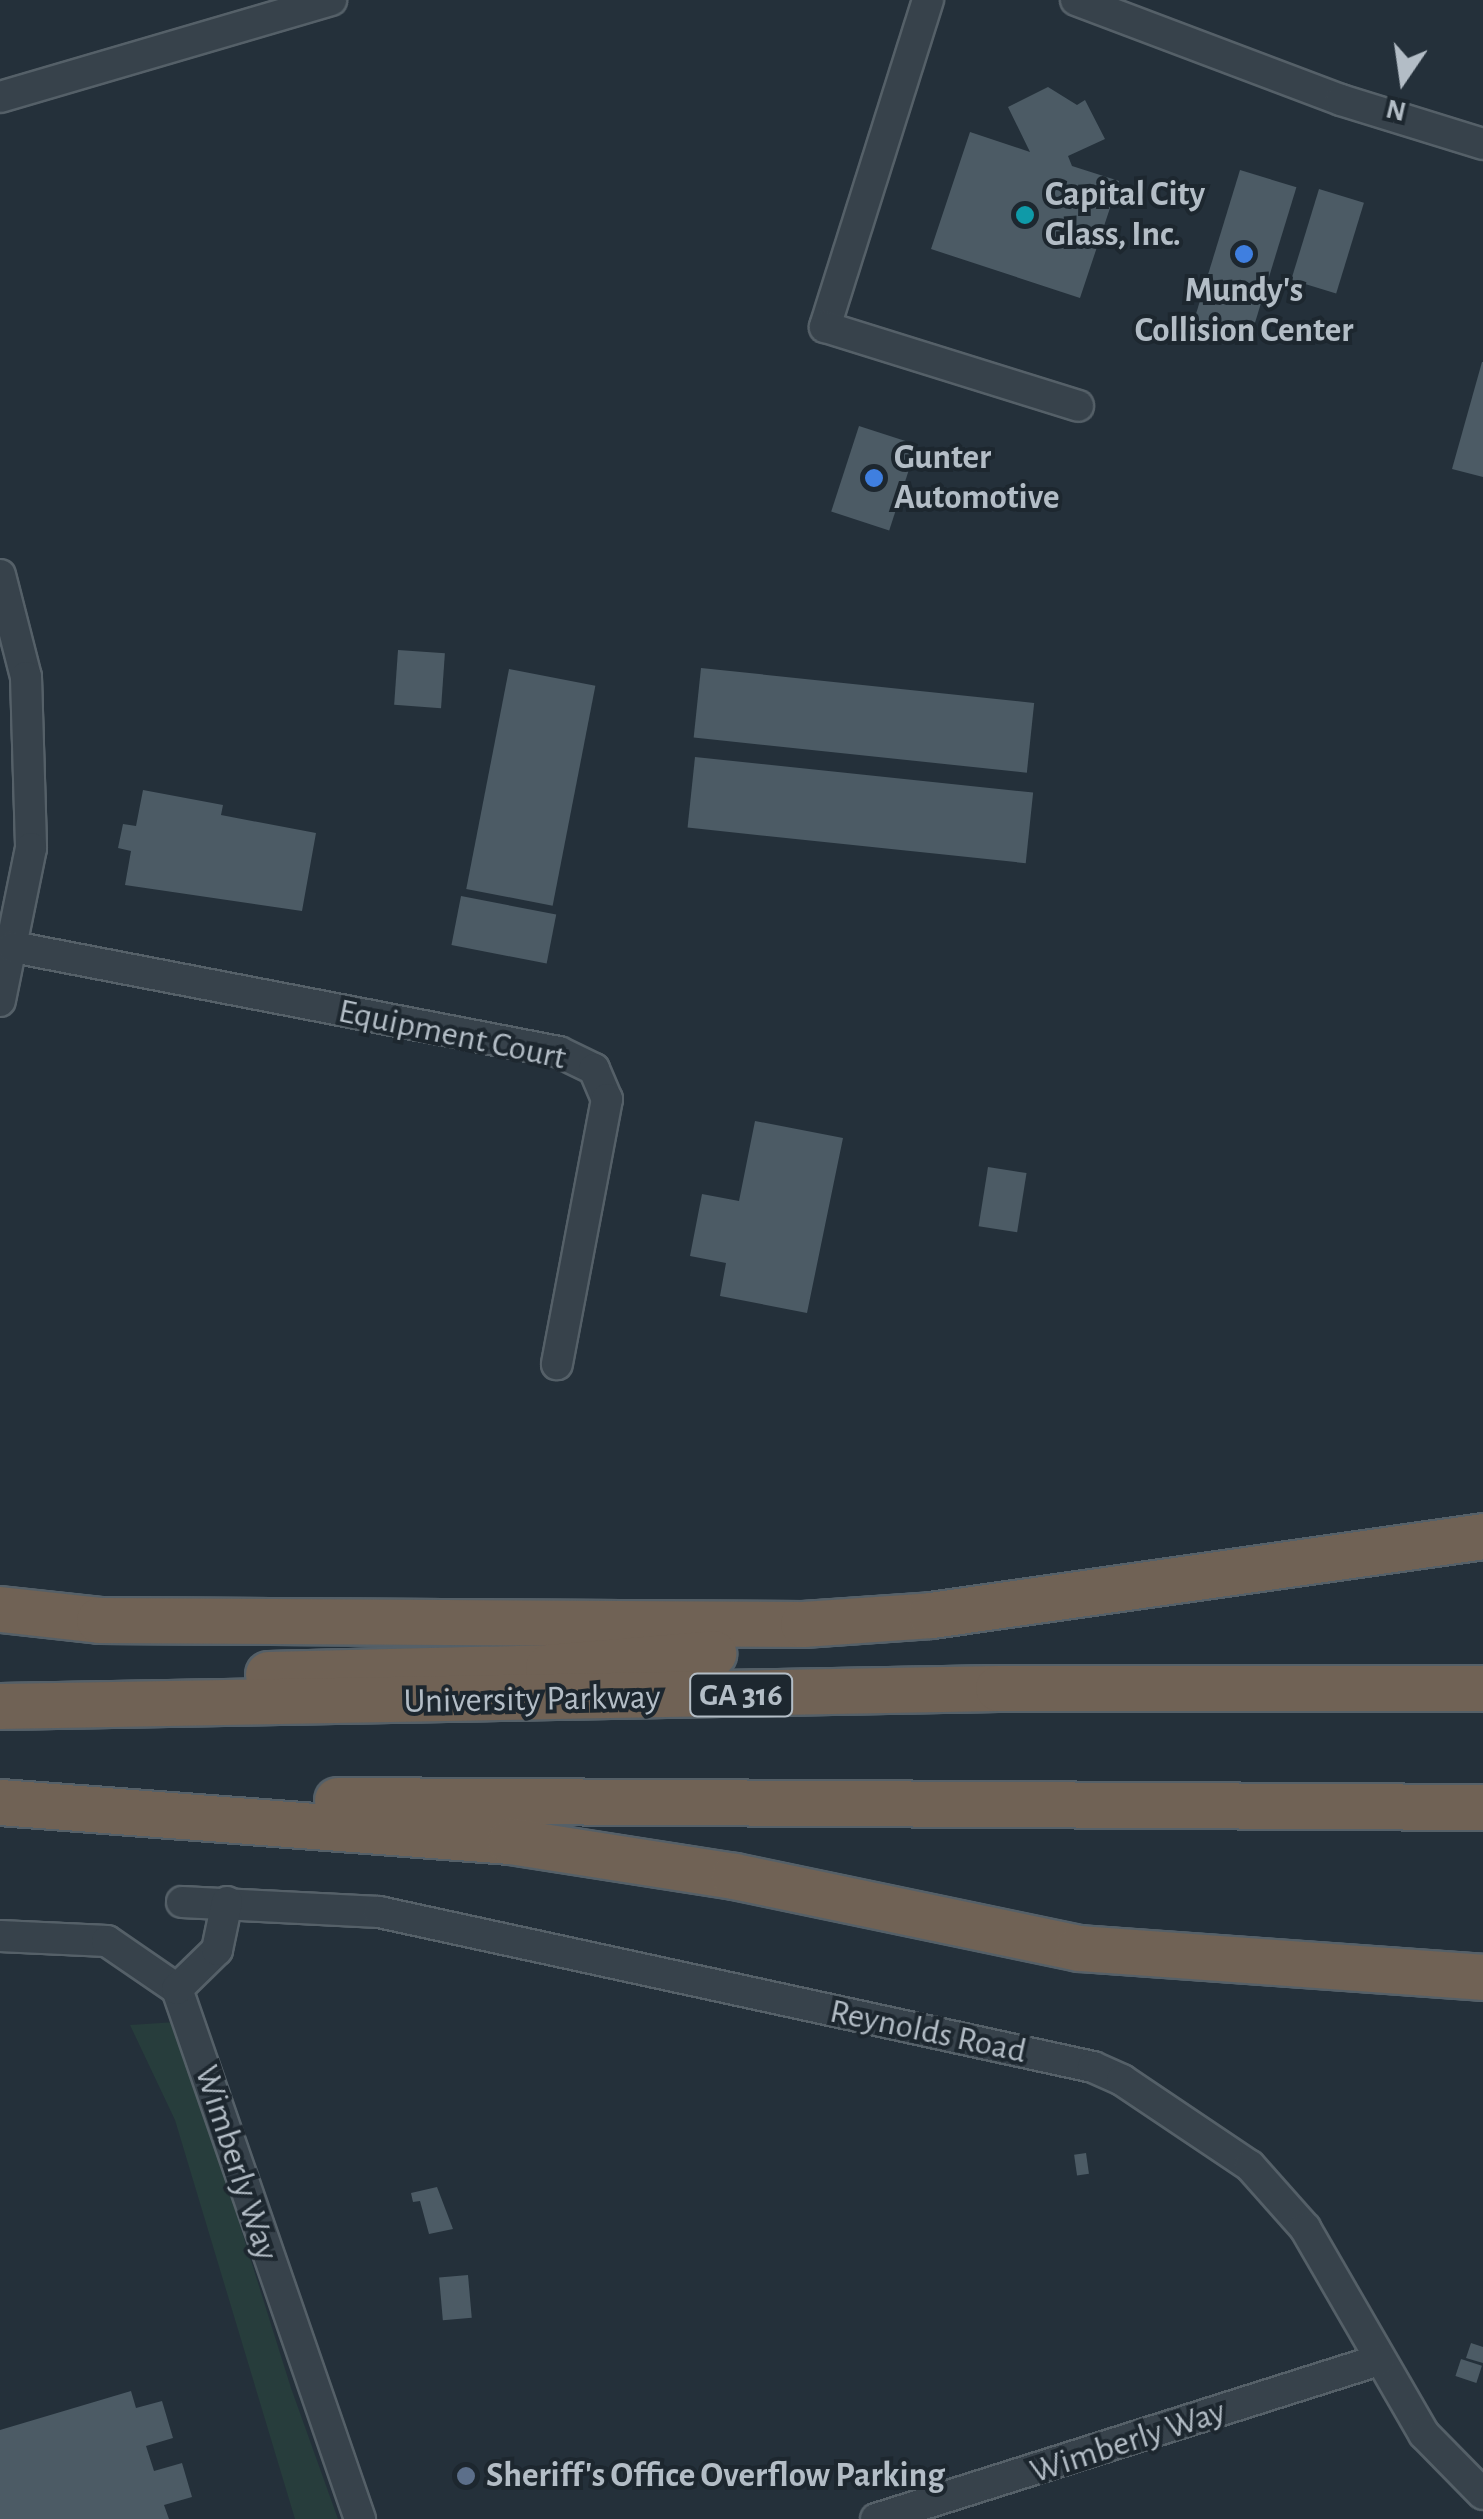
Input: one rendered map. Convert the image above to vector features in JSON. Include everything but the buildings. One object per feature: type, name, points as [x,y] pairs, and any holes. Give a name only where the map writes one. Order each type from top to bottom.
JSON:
[{"type":"highway","points":[[0,1680],[548,1667],[761,1648],[931,1616],[1483,1536]]},
{"type":"highway","points":[[0,1609],[99,1620],[642,1627],[931,1616]]},
{"type":"highway","name":"University Parkway","points":[[0,1706],[998,1688],[1483,1688]]},
{"type":"highway","points":[[0,1800],[1483,1807]]},
{"type":"highway","points":[[0,1800],[510,1841],[734,1876],[1079,1948],[1483,1977]]},
{"type":"street","points":[[0,98],[331,0]]},
{"type":"street","points":[[928,0],[826,327],[1078,406]]},
{"type":"street","points":[[1076,0],[1341,100],[1483,144]]},
{"type":"street","points":[[0,575],[26,677],[30,770],[30,854],[0,1001]]},
{"type":"street","name":"Equipment Court","points":[[13,946],[559,1052],[594,1069],[607,1098],[557,1364]]},
{"type":"street","name":"Reynolds Road","points":[[182,1902],[378,1912],[1092,2067],[1172,2108],[1250,2166],[1305,2228],[1424,2434],[1483,2494]]},
{"type":"street","points":[[0,1936],[107,1940],[177,1989],[217,1950],[227,1902]]},
{"type":"street","name":"Wimberly Way","points":[[177,1989],[360,2519]]},
{"type":"street","name":"Wimberly Way","points":[[876,2519],[1379,2360]]},
{"type":"green space","points":[[176,2022],[291,2388],[338,2519],[295,2519],[175,2120],[130,2025]]},
{"type":"place","name":"Capital City Glass, Inc.","points":[[1025,215]]},
{"type":"place","name":"Mundy's Collision Center","points":[[1244,254]]},
{"type":"place","name":"Gunter Automotive","points":[[874,478]]},
{"type":"place","name":"Sheriff's Office Overflow Parking","points":[[466,2476]]}]
